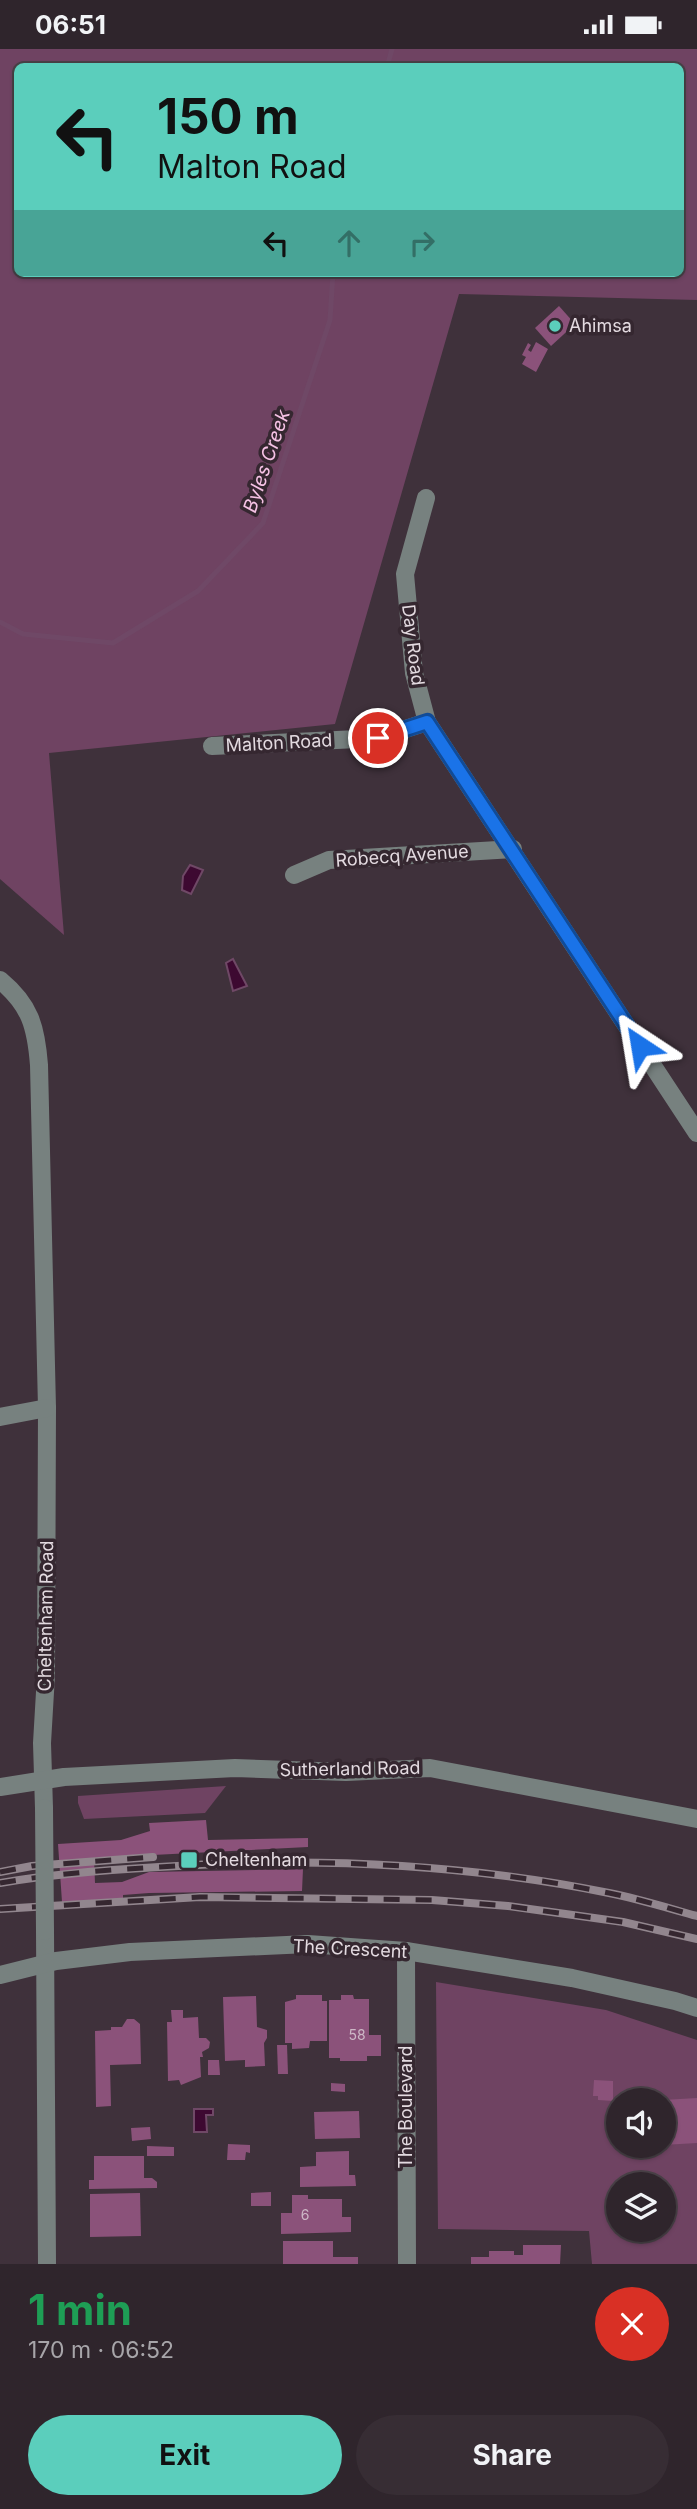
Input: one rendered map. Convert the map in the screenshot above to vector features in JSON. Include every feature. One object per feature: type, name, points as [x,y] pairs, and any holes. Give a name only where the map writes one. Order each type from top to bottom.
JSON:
[{"type":"street","name":"Day Road","points":[[426,498],[405,574],[414,673],[427,722],[500,834],[513,849],[697,1133]]},
{"type":"street","name":"Malton Road","points":[[212,746],[378,738],[427,722]]},
{"type":"street","name":"Robecq Avenue","points":[[294,875],[329,860],[513,849]]},
{"type":"street","name":"Cheltenham Road","points":[[0,979],[27,1010],[36,1031],[37,1044],[47,1408],[46,1675],[42,1743],[47,2264]]},
{"type":"street","points":[[0,1416],[47,1408]]},
{"type":"street","name":"Sutherland Road","points":[[0,1787],[44,1780],[235,1768],[346,1772],[430,1768],[697,1819]]},
{"type":"street","name":"The Crescent","points":[[0,1975],[44,1964],[130,1952],[309,1944],[405,1951],[572,1978],[697,2008]]},
{"type":"street","name":"The Boulevard","points":[[405,1951],[407,2264]]},
{"type":"shaded area","points":[[0,49],[697,49],[697,300],[459,294],[335,724],[49,753],[64,935],[0,879]]},
{"type":"shaded area","points":[[190,865],[203,870],[191,894],[182,890],[183,876]]},
{"type":"shaded area","points":[[233,959],[247,986],[233,991],[226,963]]},
{"type":"shaded area","points":[[226,1786],[205,1813],[84,1819],[78,1803],[78,1796]]},
{"type":"shaded area","points":[[436,1982],[606,2010],[697,2040],[697,2264],[592,2264],[589,2231],[438,2229]]},
{"type":"shaded area","points":[[194,2109],[213,2109],[213,2115],[206,2115],[207,2132],[194,2132]]},
{"type":"building","name":"Ahimsa","points":[[559,306],[575,324],[551,346],[535,328]]},
{"type":"building","points":[[536,342],[548,349],[536,372],[522,364],[526,357],[522,355],[528,343],[531,345],[528,350],[531,352]]},
{"type":"building","points":[[206,1820],[208,1840],[308,1838],[308,1847],[94,1858],[95,1883],[122,1882],[149,1872],[303,1869],[302,1891],[149,1893],[123,1895],[123,1899],[62,1902],[58,1844],[121,1840],[150,1831],[149,1823]]},
{"type":"building","points":[[296,1995],[322,1995],[322,2001],[327,2001],[327,2041],[310,2041],[309,2048],[292,2049],[292,2043],[285,2043],[285,2002],[296,1999]]},
{"type":"building","points":[[341,1995],[353,1995],[354,1999],[369,1999],[369,2035],[381,2035],[381,2056],[367,2056],[367,2061],[340,2061],[340,2058],[329,2058],[329,2000],[341,2000]]},
{"type":"building","points":[[256,1996],[257,2027],[267,2030],[264,2043],[265,2066],[245,2067],[245,2060],[225,2061],[223,1997]]},
{"type":"building","points":[[171,2010],[183,2010],[183,2018],[198,2017],[199,2038],[206,2038],[210,2042],[209,2048],[202,2052],[203,2057],[200,2057],[201,2077],[181,2085],[179,2080],[168,2081],[167,2022],[172,2022]]},
{"type":"building","points":[[127,2019],[134,2019],[140,2024],[141,2064],[110,2065],[111,2106],[96,2107],[95,2031],[122,2027]]},
{"type":"building","points":[[277,2045],[287,2045],[288,2074],[278,2074]]},
{"type":"building","points":[[208,2060],[219,2060],[220,2075],[208,2075]]},
{"type":"building","points":[[594,2080],[613,2081],[613,2088],[606,2088],[606,2101],[598,2100],[598,2096],[593,2096]]},
{"type":"building","points":[[331,2083],[345,2084],[345,2092],[331,2091]]},
{"type":"building","points":[[697,2098],[697,2143],[676,2144],[676,2099]]},
{"type":"building","points":[[359,2111],[360,2138],[315,2139],[314,2112]]},
{"type":"building","points":[[150,2127],[151,2139],[132,2141],[131,2128]]},
{"type":"building","points":[[228,2144],[250,2145],[250,2153],[246,2152],[245,2160],[227,2160]]},
{"type":"building","points":[[147,2146],[174,2147],[174,2156],[147,2156]]},
{"type":"building","points":[[349,2151],[349,2175],[355,2175],[356,2186],[300,2187],[300,2167],[316,2166],[316,2152]]},
{"type":"building","points":[[94,2156],[144,2156],[144,2178],[152,2178],[157,2182],[157,2188],[89,2189],[89,2180],[94,2180]]},
{"type":"building","points":[[271,2192],[271,2206],[251,2206],[251,2193]]},
{"type":"building","points":[[140,2193],[141,2236],[90,2237],[90,2194]]},
{"type":"building","points":[[292,2195],[308,2195],[308,2199],[342,2199],[342,2217],[351,2217],[351,2232],[281,2234],[281,2213],[292,2213]]},
{"type":"building","points":[[283,2241],[333,2241],[333,2257],[358,2257],[358,2264],[283,2264]]},
{"type":"building","points":[[523,2245],[561,2245],[560,2264],[471,2264],[471,2257],[489,2257],[489,2251],[514,2251],[514,2255],[523,2255]]},
{"type":"waterway","name":"Byles Creek","points":[[388,63],[392,49]]},
{"type":"waterway","name":"Byles Creek","points":[[0,622],[23,634],[113,643],[198,591],[263,523],[330,320],[333,277]]},
{"type":"railway","points":[[0,1872],[32,1866],[153,1857]]},
{"type":"railway","points":[[0,1883],[79,1873],[216,1864],[385,1865],[553,1883],[620,1895],[697,1916]]},
{"type":"railway","points":[[0,1909],[200,1897],[432,1900],[508,1906],[623,1922],[697,1939]]},
{"type":"place","name":"Ahimsa","points":[[555,326]]},
{"type":"place","name":"Cheltenham","points":[[189,1860]]},
{"type":"route","points":[[378,738],[427,722],[640,1046]]}]
